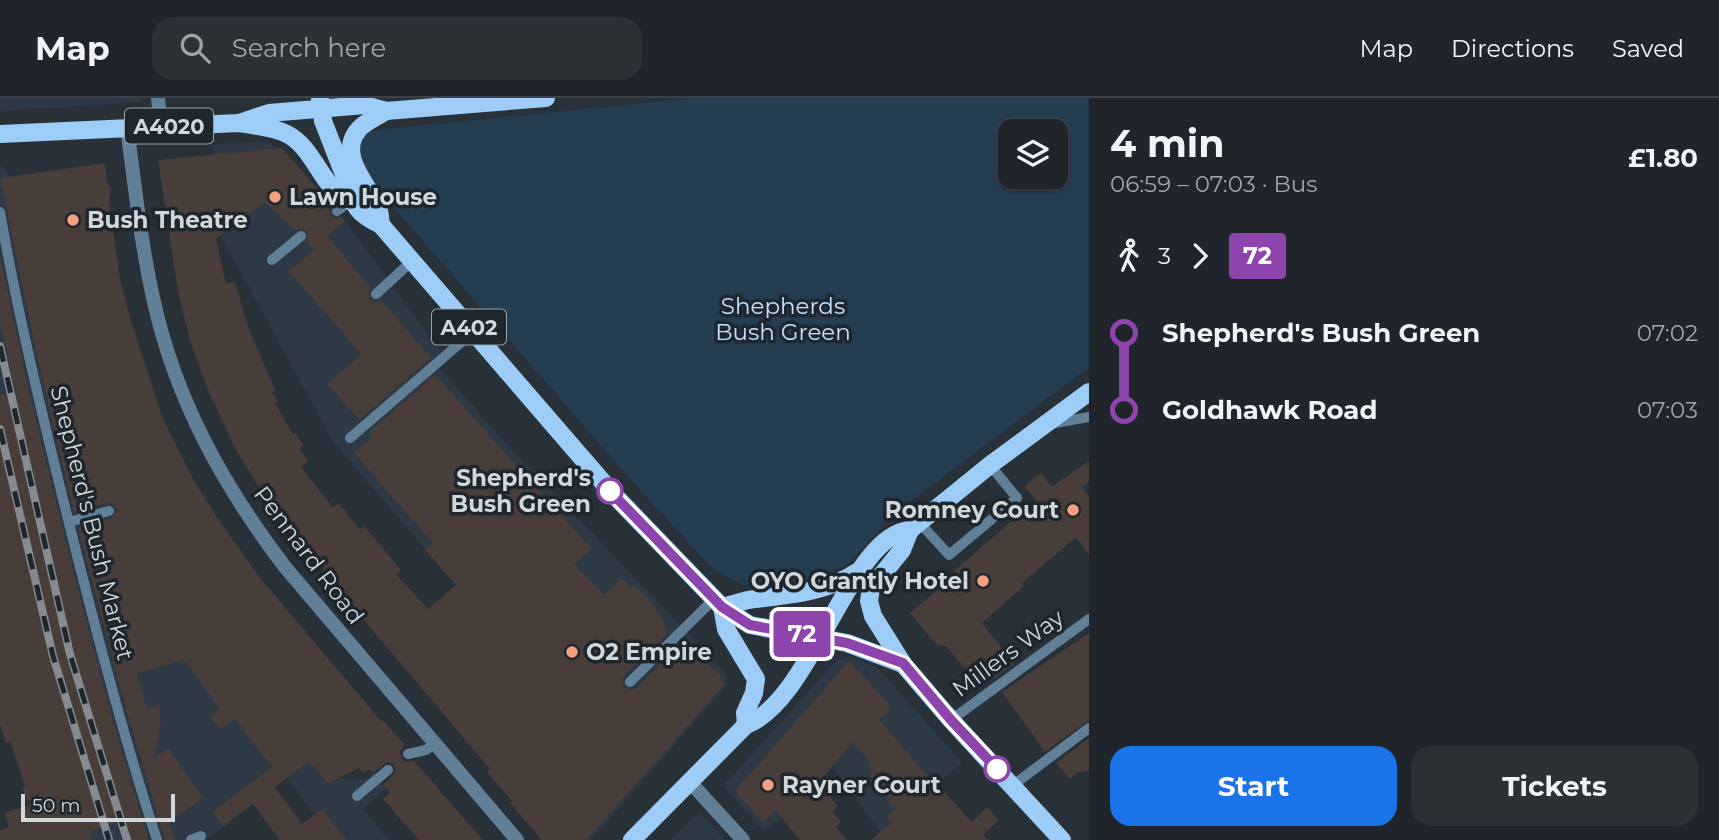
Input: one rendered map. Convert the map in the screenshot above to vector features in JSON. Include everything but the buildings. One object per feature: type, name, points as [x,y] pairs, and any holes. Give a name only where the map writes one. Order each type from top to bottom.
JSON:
[{"type":"main road","points":[[361,102],[386,111],[546,98]]},
{"type":"main road","name":"A4020","points":[[0,134],[239,123],[270,113],[320,104],[361,102]]},
{"type":"main road","points":[[320,104],[323,121],[350,190],[344,206],[381,225]]},
{"type":"main road","name":"A402","points":[[386,111],[360,127],[352,140],[351,151],[359,174],[378,207],[381,225],[614,495],[718,603],[726,629],[755,679],[754,693],[745,713],[746,725]]},
{"type":"main road","name":"A4020","points":[[239,123],[276,131],[293,138],[310,156],[344,206]]},
{"type":"main road","points":[[632,840],[746,725],[760,720],[786,693],[860,570],[890,537],[914,526],[990,465],[1089,392]]},
{"type":"main road","points":[[914,526],[902,550],[874,582],[870,595],[871,611],[877,626],[903,663],[951,720],[1062,840]]},
{"type":"main road","points":[[718,603],[786,597],[841,582],[860,570]]},
{"type":"main road","points":[[718,603],[750,625],[847,643],[903,663]]},
{"type":"street","points":[[158,98],[161,127]]},
{"type":"street","name":"Pennard Road","points":[[127,128],[154,303],[174,370],[210,455],[250,521],[285,567],[517,840]]},
{"type":"street","points":[[690,782],[743,840]]},
{"type":"lane","name":"Shepherd's Bush Market","points":[[0,212],[15,296],[101,653],[157,840]]},
{"type":"lane","points":[[272,261],[301,236]]},
{"type":"lane","points":[[376,293],[412,261]]},
{"type":"lane","points":[[351,438],[473,332]]},
{"type":"lane","points":[[1044,426],[1089,417]]},
{"type":"lane","points":[[914,526],[949,555],[1017,498],[990,465]]},
{"type":"lane","points":[[69,522],[109,512]]},
{"type":"lane","points":[[630,682],[718,603]]},
{"type":"lane","name":"Millers Way","points":[[951,720],[1089,619]]},
{"type":"lane","points":[[1012,786],[1089,728]]},
{"type":"lane","points":[[408,754],[426,750],[435,743]]},
{"type":"lane","points":[[357,796],[388,770]]},
{"type":"shaded area","points":[[0,98],[142,98],[142,102],[0,111]]},
{"type":"shaded area","points":[[269,141],[345,221],[441,352],[433,360],[499,436],[726,673],[728,684],[591,840],[546,840],[456,585],[334,443],[221,236],[213,144]]},
{"type":"shaded area","points":[[0,167],[6,167],[8,176],[21,175],[23,187],[337,779],[367,779],[374,773],[386,788],[363,809],[389,840],[334,840],[287,778],[205,840],[77,840],[0,627]]},
{"type":"shaded area","points":[[844,657],[857,658],[879,669],[962,763],[880,832],[833,767],[811,791],[764,832],[726,789],[726,783],[835,662]]},
{"type":"shaded area","points":[[702,814],[725,840],[671,840],[696,815]]},
{"type":"green space","name":"Shepherds Bush Green","points":[[695,98],[1089,98],[1089,367],[895,513],[848,564],[817,578],[794,584],[778,587],[742,585],[711,567],[623,471],[365,174],[357,145],[367,132]]},
{"type":"railway","points":[[0,346],[70,654],[127,840]]},
{"type":"railway","points":[[0,429],[53,656],[109,840]]},
{"type":"bus line","name":"72","points":[[610,491],[722,607],[739,619],[750,625],[847,643],[903,663],[997,769]]},
{"type":"place","name":"Lawn House","points":[[275,197]]},
{"type":"place","name":"Bush Theatre","points":[[73,220]]},
{"type":"place","name":"Shepherd's Bush Green","points":[[610,491]]},
{"type":"place","name":"Romney Court","points":[[1073,510]]},
{"type":"place","name":"OYO Grantly Hotel","points":[[983,581]]},
{"type":"place","name":"O2 Empire","points":[[572,652]]},
{"type":"place","name":"Rayner Court","points":[[768,785]]}]
